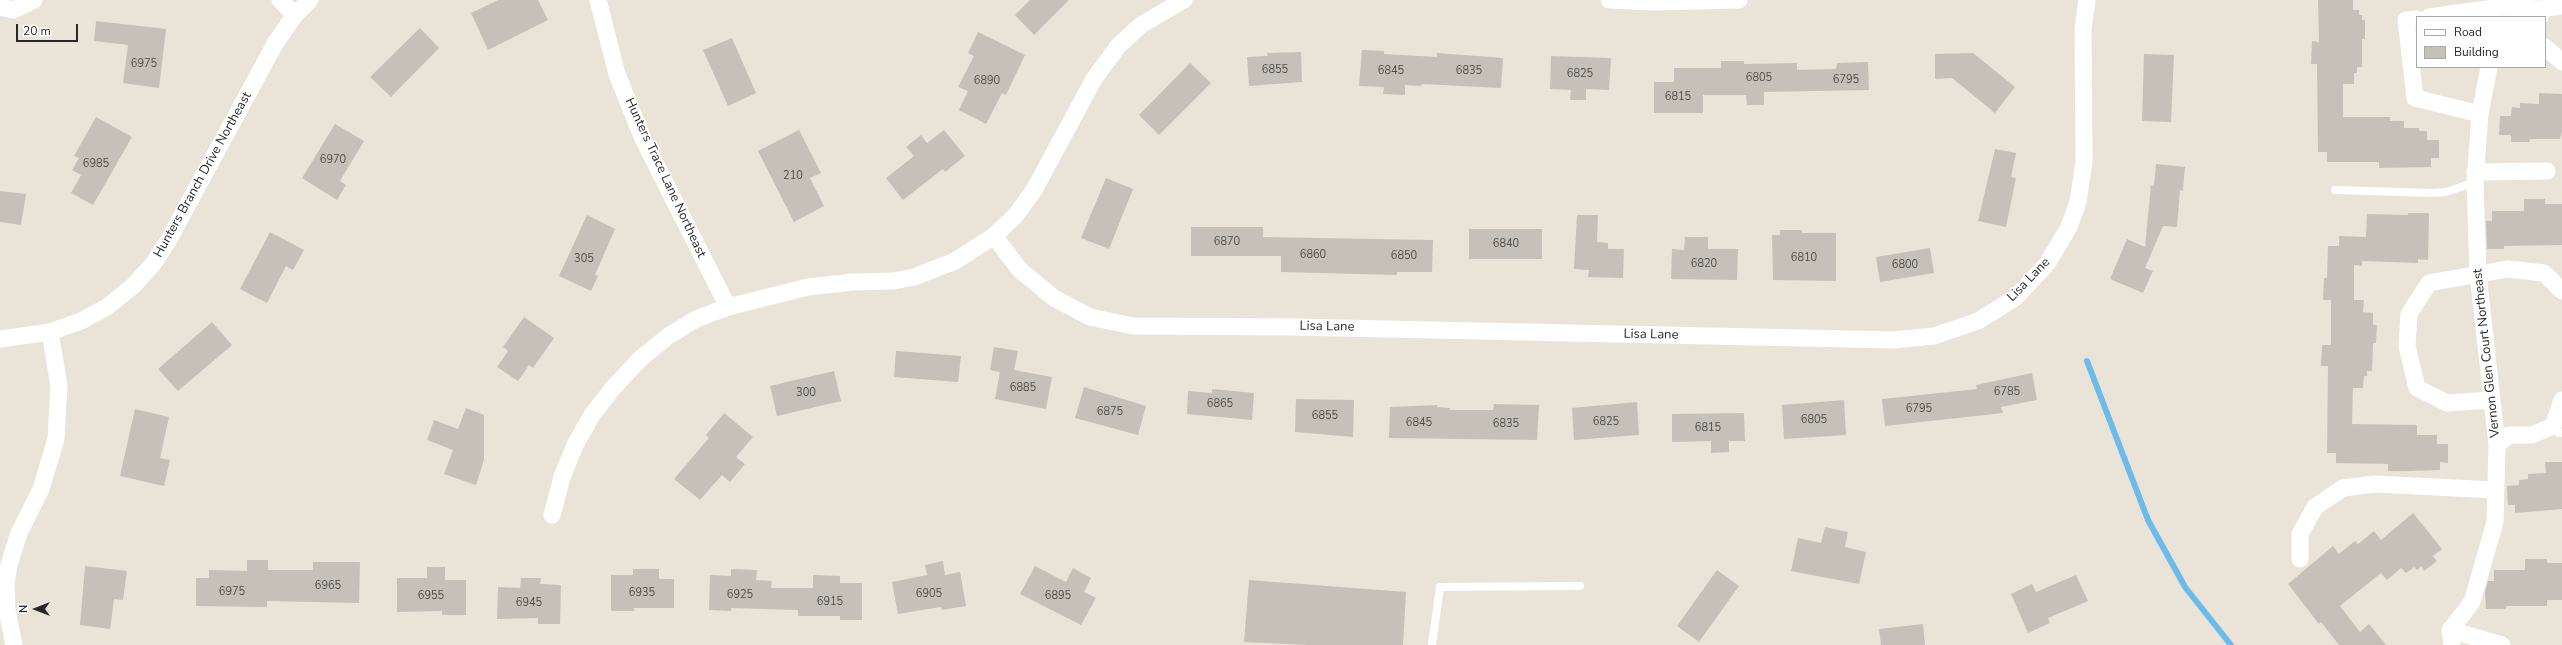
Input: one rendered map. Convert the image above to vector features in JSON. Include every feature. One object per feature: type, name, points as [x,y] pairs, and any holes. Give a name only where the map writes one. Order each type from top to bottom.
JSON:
[{"type":"street","points":[[0,7],[13,10],[34,0]]},
{"type":"street","points":[[280,0],[295,15]]},
{"type":"street","name":"Hunters Branch Drive Northeast","points":[[0,339],[50,332],[81,321],[107,307],[133,286],[153,264],[276,42],[295,15],[310,0]]},
{"type":"street","name":"Hunters Trace Lane Northeast","points":[[598,0],[617,74],[643,139],[728,307]]},
{"type":"street","points":[[552,515],[562,477],[575,445],[592,415],[613,388],[640,359],[667,337],[696,319],[728,307],[808,287],[853,282],[893,281],[914,277],[955,261],[994,236],[1016,214],[1034,190],[1094,79],[1118,46],[1141,26],[1184,0]]},
{"type":"street","points":[[1609,0],[1654,2],[1739,0]]},
{"type":"street","name":"Lisa Lane","points":[[994,236],[1020,270],[1054,298],[1090,316],[1133,326],[1294,326],[1894,340],[1934,336],[1978,321],[2015,298],[2047,264],[2069,227],[2078,202],[2084,162],[2082,1]]},
{"type":"street","points":[[2437,16],[2501,8],[2540,13],[2562,6]]},
{"type":"street","points":[[2416,19],[2406,20],[2415,98],[2480,114]]},
{"type":"street","points":[[2546,48],[2562,62]]},
{"type":"street","name":"Vernon Glen Court Northeast","points":[[2489,68],[2480,114],[2475,177],[2478,274],[2497,445],[2495,522],[2472,602],[2451,637],[2502,645]]},
{"type":"street","points":[[2475,177],[2547,171]]},
{"type":"street","points":[[2492,400],[2447,403],[2417,388],[2407,346],[2409,314],[2429,283],[2507,269],[2544,273],[2562,291]]},
{"type":"street","points":[[14,645],[7,610],[6,584],[9,565],[20,533],[41,489],[56,439],[59,386],[50,332]]},
{"type":"street","points":[[2497,445],[2509,434],[2532,435],[2557,430],[2562,400]]},
{"type":"street","points":[[2300,559],[2300,534],[2315,507],[2343,488],[2375,484],[2495,490]]},
{"type":"lane","points":[[2335,190],[2433,193],[2446,192],[2475,177]]},
{"type":"lane","points":[[1432,645],[1440,587],[1580,586]]},
{"type":"building","points":[[498,0],[538,0],[548,20],[488,50],[471,13]]},
{"type":"building","points":[[1030,0],[1069,0],[1034,35],[1015,15]]},
{"type":"building","points":[[2318,0],[2353,0],[2353,10],[2359,10],[2359,15],[2362,15],[2362,20],[2365,20],[2365,39],[2362,39],[2362,67],[2357,67],[2357,73],[2354,73],[2354,84],[2343,84],[2343,117],[2390,117],[2390,121],[2404,121],[2404,128],[2419,128],[2419,131],[2427,131],[2427,140],[2439,140],[2439,158],[2431,158],[2431,167],[2379,168],[2379,162],[2327,162],[2327,152],[2318,152],[2317,64],[2311,64],[2312,41],[2319,42]]},
{"type":"building","points":[[96,21],[166,29],[159,88],[123,83],[128,45],[94,41]]},
{"type":"building","points":[[420,28],[439,48],[391,97],[370,77]]},
{"type":"building","points":[[978,32],[1025,55],[1006,95],[1002,93],[986,124],[959,110],[968,91],[958,87],[974,56],[968,53]]},
{"type":"building","points":[[732,38],[756,93],[728,106],[703,50]]},
{"type":"building","points":[[1362,50],[1384,51],[1384,54],[1437,57],[1437,53],[1503,58],[1501,88],[1422,84],[1421,86],[1405,85],[1405,95],[1383,94],[1384,87],[1359,86]]},
{"type":"building","points":[[1301,52],[1302,82],[1249,86],[1247,57],[1268,56],[1267,53]]},
{"type":"building","points":[[1973,53],[2015,87],[1995,113],[1952,78],[1935,79],[1935,54]]},
{"type":"building","points":[[2144,54],[2174,55],[2171,122],[2142,121]]},
{"type":"building","points":[[1551,56],[1611,58],[1609,90],[1586,89],[1586,100],[1570,100],[1571,90],[1550,89]]},
{"type":"building","points":[[1721,61],[1744,61],[1744,64],[1797,63],[1797,70],[1836,69],[1837,63],[1868,62],[1869,90],[1764,92],[1764,105],[1747,105],[1746,95],[1703,95],[1703,113],[1654,113],[1654,82],[1674,82],[1674,68],[1721,68]]},
{"type":"building","points":[[1190,63],[1211,83],[1159,135],[1139,115]]},
{"type":"building","points":[[2539,93],[2562,94],[2562,131],[2560,139],[2530,139],[2529,142],[2511,142],[2511,135],[2499,135],[2500,116],[2511,116],[2512,107],[2520,108],[2520,103],[2539,104]]},
{"type":"building","points":[[96,117],[132,137],[93,205],[71,193],[81,175],[72,170],[79,158],[74,156]]},
{"type":"building","points":[[335,124],[364,141],[340,181],[346,185],[337,200],[302,178]]},
{"type":"building","points":[[799,130],[821,173],[810,178],[824,206],[794,222],[758,151]]},
{"type":"building","points":[[944,130],[965,156],[945,172],[943,169],[903,200],[886,178],[914,156],[906,147],[921,135],[927,143]]},
{"type":"building","points":[[1995,149],[2016,153],[2011,177],[2016,178],[2006,227],[1978,221]]},
{"type":"building","points":[[2156,164],[2185,167],[2183,191],[2180,190],[2177,227],[2163,226],[2145,268],[2153,271],[2143,293],[2110,279],[2127,239],[2145,247],[2151,185],[2154,186]]},
{"type":"building","points":[[1106,178],[1133,189],[1109,249],[1081,238]]},
{"type":"building","points":[[0,191],[26,194],[21,225],[0,222]]},
{"type":"building","points":[[2524,199],[2545,199],[2545,204],[2562,204],[2562,245],[2504,246],[2504,249],[2487,249],[2486,221],[2492,221],[2492,211],[2524,211]]},
{"type":"building","points":[[2408,213],[2429,213],[2428,260],[2418,259],[2418,263],[2362,261],[2362,266],[2354,265],[2354,300],[2364,300],[2363,312],[2373,313],[2373,325],[2377,325],[2376,343],[2373,343],[2372,371],[2367,371],[2367,376],[2364,376],[2363,388],[2353,388],[2352,424],[2417,425],[2417,435],[2437,435],[2437,444],[2448,444],[2448,463],[2440,462],[2440,470],[2388,471],[2388,464],[2336,463],[2336,453],[2327,453],[2328,366],[2321,366],[2322,345],[2331,345],[2331,300],[2323,300],[2324,278],[2327,278],[2328,246],[2339,246],[2339,236],[2366,237],[2367,214],[2408,215]]},
{"type":"building","points":[[587,215],[615,229],[595,275],[598,276],[591,291],[559,276]]},
{"type":"building","points":[[1577,215],[1598,215],[1597,242],[1608,243],[1608,249],[1624,249],[1623,278],[1588,277],[1589,270],[1574,269]]},
{"type":"building","points":[[1191,227],[1263,227],[1263,237],[1433,240],[1432,272],[1397,272],[1397,275],[1281,272],[1281,256],[1191,256]]},
{"type":"building","points":[[1469,229],[1542,229],[1542,259],[1469,259]]},
{"type":"building","points":[[1780,230],[1802,230],[1802,233],[1836,233],[1836,281],[1773,280],[1772,235],[1780,235]]},
{"type":"building","points":[[270,232],[304,250],[293,270],[286,266],[267,303],[240,289]]},
{"type":"building","points":[[1685,237],[1708,237],[1708,249],[1738,249],[1737,280],[1671,279],[1672,249],[1684,250]]},
{"type":"building","points":[[1930,248],[1934,273],[1880,282],[1876,257]]},
{"type":"building","points":[[524,317],[554,338],[533,368],[529,365],[518,381],[497,367],[508,351],[503,347]]},
{"type":"building","points":[[212,322],[232,345],[178,391],[158,369]]},
{"type":"building","points":[[994,347],[1018,351],[1014,370],[1052,377],[1046,409],[995,399],[1000,372],[990,370]]},
{"type":"building","points":[[896,351],[961,356],[958,382],[894,377]]},
{"type":"building","points":[[834,371],[841,401],[777,416],[770,386]]},
{"type":"building","points":[[2032,373],[2037,400],[2001,407],[2003,413],[1885,426],[1882,399],[1977,389],[1976,385]]},
{"type":"building","points":[[1084,387],[1146,406],[1138,435],[1075,418]]},
{"type":"building","points":[[1212,389],[1254,393],[1252,420],[1187,414],[1188,391],[1212,393]]},
{"type":"building","points":[[1296,399],[1354,400],[1353,437],[1295,432]]},
{"type":"building","points":[[1844,400],[1846,435],[1784,439],[1782,405]]},
{"type":"building","points":[[1637,402],[1639,435],[1574,440],[1572,408]]},
{"type":"building","points":[[1494,404],[1539,405],[1537,440],[1389,438],[1390,407],[1437,405],[1437,407],[1450,408],[1450,410],[1493,410]]},
{"type":"building","points":[[466,408],[484,415],[484,460],[476,485],[444,474],[453,450],[427,440],[434,420],[458,429]]},
{"type":"building","points":[[135,409],[169,417],[160,458],[170,460],[164,486],[120,476]]},
{"type":"building","points":[[724,413],[753,437],[736,457],[745,464],[730,482],[722,475],[700,500],[674,479],[709,438],[706,435]]},
{"type":"building","points":[[1744,413],[1745,441],[1729,441],[1729,452],[1711,453],[1711,441],[1672,442],[1672,414]]},
{"type":"building","points":[[2545,462],[2562,462],[2562,509],[2515,513],[2515,505],[2508,505],[2507,486],[2519,485],[2519,480],[2528,479],[2528,474],[2546,473]]},
{"type":"building","points":[[2413,513],[2442,549],[2433,556],[2437,561],[2424,571],[2421,566],[2417,570],[2414,567],[2406,573],[2401,568],[2387,580],[2381,573],[2340,606],[2360,632],[2369,624],[2386,645],[2339,645],[2321,622],[2319,624],[2288,584],[2333,546],[2339,554],[2355,541],[2358,544],[2374,531],[2381,540]]},
{"type":"building","points":[[1825,527],[1848,532],[1845,547],[1866,552],[1859,584],[1791,571],[1798,538],[1821,543]]},
{"type":"building","points":[[2525,559],[2547,559],[2547,563],[2562,563],[2562,600],[2547,600],[2547,606],[2507,606],[2505,609],[2486,609],[2485,592],[2488,581],[2494,581],[2494,570],[2525,570]]},
{"type":"building","points":[[247,560],[268,560],[268,570],[313,570],[313,562],[360,562],[359,603],[267,601],[267,607],[196,606],[196,578],[209,578],[209,570],[247,571]]},
{"type":"building","points":[[943,561],[945,575],[960,572],[966,606],[942,610],[941,607],[898,614],[892,582],[927,575],[925,565]]},
{"type":"building","points":[[85,566],[127,571],[123,600],[114,599],[110,629],[80,625]]},
{"type":"building","points":[[1035,566],[1066,582],[1073,568],[1091,578],[1084,592],[1096,598],[1081,625],[1020,594]]},
{"type":"building","points":[[427,567],[445,567],[445,580],[466,580],[466,615],[442,615],[442,611],[397,612],[397,578],[427,578]]},
{"type":"building","points":[[633,569],[659,569],[659,579],[674,579],[674,608],[634,608],[634,611],[611,611],[611,575],[633,575]]},
{"type":"building","points":[[731,569],[757,570],[756,580],[772,581],[771,588],[813,588],[813,575],[840,576],[840,583],[862,583],[862,620],[840,620],[840,616],[798,616],[798,610],[731,608],[731,611],[709,610],[710,575],[731,576]]},
{"type":"building","points":[[1717,570],[1739,586],[1699,642],[1677,626]]},
{"type":"building","points":[[2076,575],[2088,601],[2048,618],[2050,623],[2028,633],[2011,594],[2032,584],[2036,592]]},
{"type":"building","points":[[521,578],[541,578],[540,584],[561,585],[560,624],[538,624],[538,618],[497,619],[498,587],[520,588]]},
{"type":"building","points":[[1249,580],[1406,592],[1403,645],[1308,645],[1244,642]]},
{"type":"building","points":[[1923,624],[1925,645],[1881,645],[1879,629]]},
{"type":"waterway","points":[[2087,361],[2148,520],[2185,587],[2231,645]]}]
